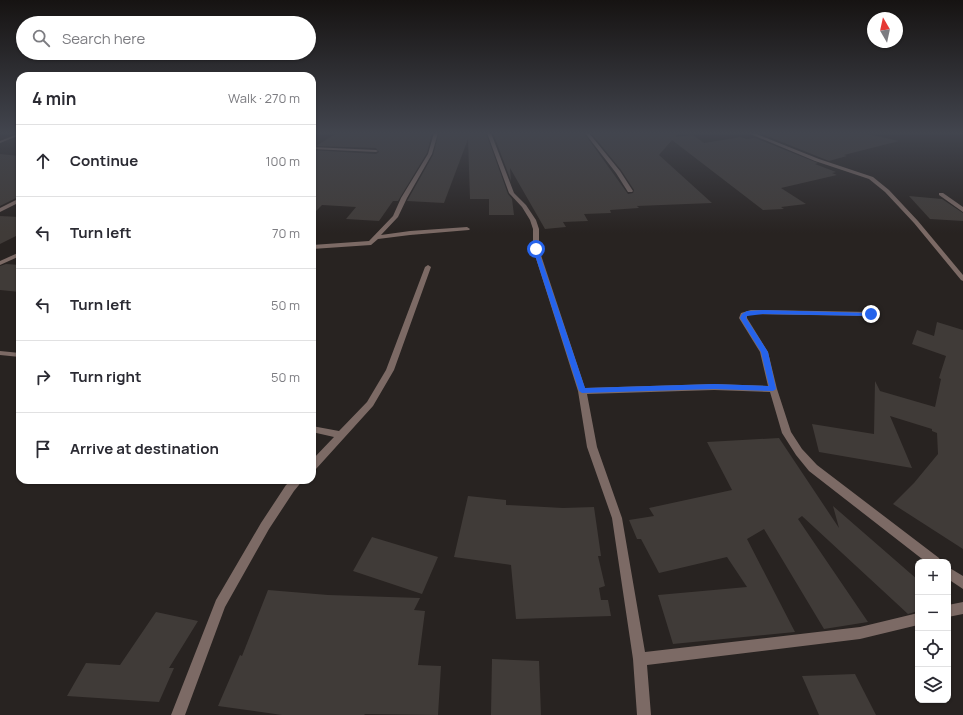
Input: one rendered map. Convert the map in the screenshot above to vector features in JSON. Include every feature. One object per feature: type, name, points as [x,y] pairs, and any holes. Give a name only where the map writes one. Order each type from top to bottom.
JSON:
[{"type":"street","points":[[316,247],[371,243],[395,217],[404,198],[423,166]]},
{"type":"street","points":[[502,166],[512,192],[524,206],[533,220],[536,229],[536,249],[582,391],[592,447],[617,518],[640,659],[644,715]]},
{"type":"street","points":[[614,166],[630,190]]},
{"type":"street","points":[[837,166],[871,178],[887,191],[916,222],[963,279]]},
{"type":"street","points":[[941,194],[963,210]]},
{"type":"street","points":[[0,210],[16,202]]},
{"type":"street","points":[[375,238],[410,233],[466,229]]},
{"type":"street","points":[[0,263],[16,256]]},
{"type":"street","points":[[316,462],[370,404],[390,370],[428,267]]},
{"type":"street","points":[[871,314],[763,312],[747,313],[743,318],[764,352],[786,433],[799,452],[808,462],[879,520],[931,559]]},
{"type":"street","points":[[0,352],[16,354]]},
{"type":"street","points":[[582,391],[714,387],[773,389]]},
{"type":"street","points":[[316,430],[342,435]]},
{"type":"street","points":[[178,715],[220,604],[266,526],[294,484]]},
{"type":"street","points":[[951,574],[963,583]]},
{"type":"street","points":[[951,610],[963,608]]},
{"type":"street","points":[[640,659],[860,633],[915,620]]},
{"type":"building","points":[[0,166],[16,166],[16,198],[0,206]]},
{"type":"building","points":[[316,166],[419,166],[398,201],[393,201],[379,221],[346,219],[356,207],[322,205],[316,211]]},
{"type":"building","points":[[427,166],[458,166],[444,203],[407,201]]},
{"type":"building","points":[[469,166],[498,166],[508,194],[512,199],[514,215],[489,215],[489,199],[470,199]]},
{"type":"building","points":[[506,166],[608,166],[628,194],[633,193],[634,190],[618,166],[672,166],[712,203],[637,206],[639,208],[610,210],[611,213],[584,214],[588,221],[563,222],[566,227],[545,229],[510,168],[511,181]]},
{"type":"building","points":[[706,166],[821,166],[836,172],[832,173],[837,175],[781,188],[806,204],[781,207],[784,209],[763,210]]},
{"type":"building","points":[[909,196],[942,199],[963,213],[963,221],[930,219]]},
{"type":"building","points":[[0,216],[16,217],[16,236],[0,244]]},
{"type":"building","points":[[6,264],[16,265],[16,292],[0,290],[0,266]]},
{"type":"building","points":[[937,322],[963,330],[963,549],[893,504],[914,483],[938,454],[937,433],[932,431],[932,429],[890,416],[912,468],[819,452],[812,424],[874,434],[875,381],[880,391],[935,407],[941,379],[939,378],[946,356],[912,344],[917,330],[934,336]]},
{"type":"building","points":[[779,438],[839,528],[833,506],[915,577],[915,612],[908,614],[802,516],[798,519],[868,622],[824,629],[764,529],[747,539],[795,632],[673,644],[658,595],[747,587],[727,557],[659,573],[641,539],[637,539],[629,520],[654,516],[649,508],[732,490],[707,442]]},
{"type":"building","points":[[468,496],[506,500],[506,505],[563,508],[594,507],[601,556],[598,556],[605,586],[599,588],[601,600],[608,600],[611,616],[516,619],[511,565],[454,557]]},
{"type":"building","points":[[372,537],[438,557],[422,594],[353,571]]},
{"type":"building","points":[[268,590],[328,595],[420,598],[414,610],[425,611],[418,665],[441,666],[438,715],[282,715],[218,706],[240,655],[242,656]]},
{"type":"building","points":[[156,612],[198,621],[169,668],[174,668],[159,702],[67,696],[86,663],[120,665]]},
{"type":"building","points":[[492,659],[539,661],[541,715],[491,715]]},
{"type":"building","points":[[855,674],[876,715],[819,715],[802,676]]},
{"type":"route","points":[[536,249],[582,391],[714,387],[773,389],[764,352],[743,318],[744,315],[751,312],[871,314]]}]
